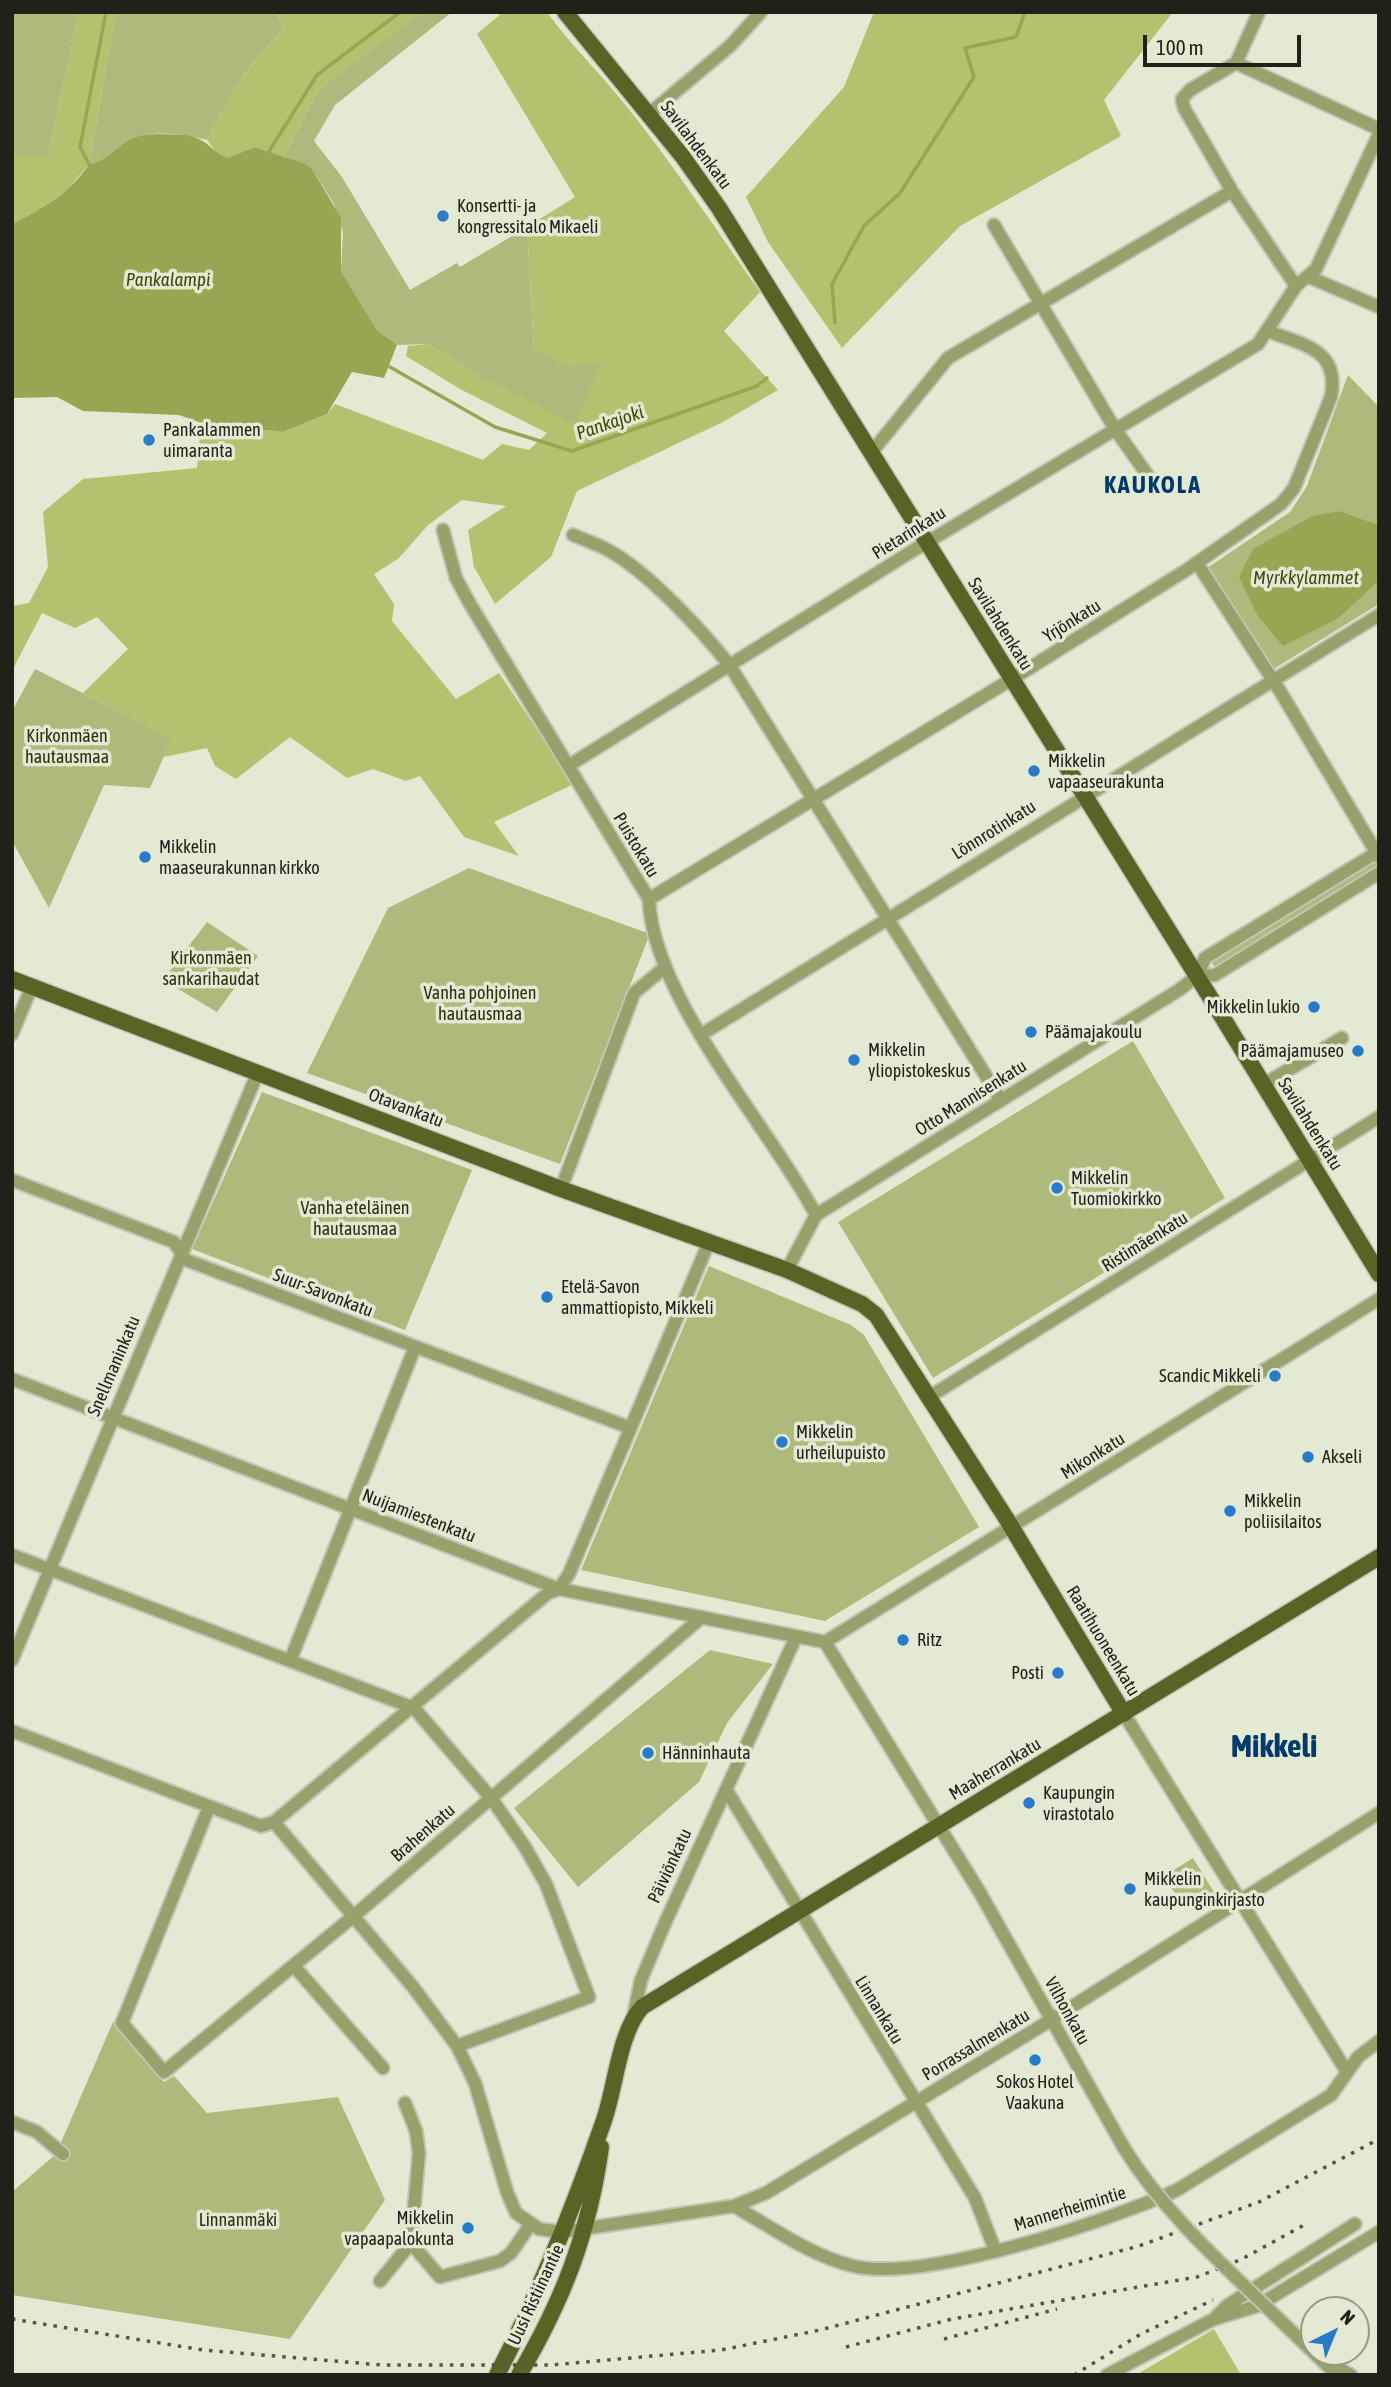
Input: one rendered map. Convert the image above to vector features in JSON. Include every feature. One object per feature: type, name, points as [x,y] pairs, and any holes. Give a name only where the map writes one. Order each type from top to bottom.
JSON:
[{"type":"main road","name":"Savilahdenkatu","points":[[565,12],[649,114],[719,208],[1197,976],[1379,1274]]},
{"type":"main road","name":"Otavankatu","points":[[12,979],[254,1079],[561,1189],[706,1249],[787,1270]]},
{"type":"main road","name":"Raatihuoneenkatu","points":[[787,1270],[862,1304],[876,1315],[1011,1527],[1124,1714]]},
{"type":"main road","name":"Maaherrankatu","points":[[633,2018],[642,2007],[1379,1557]]},
{"type":"main road","name":"Päiviönkatu","points":[[562,2232],[604,2121],[633,2018]]},
{"type":"main road","name":"Päiviönkatu","points":[[586,2229],[593,2203],[604,2121]]},
{"type":"main road","name":"Uusi Ristiinantie","points":[[519,2375],[544,2332],[586,2229]]},
{"type":"main road","name":"Uusi Ristiinantie","points":[[497,2375],[539,2293],[562,2232]]},
{"type":"street","points":[[649,114],[730,46],[761,12]]},
{"type":"street","points":[[1236,63],[1379,132],[1316,269],[1296,286],[1232,191],[1184,108],[1182,99],[1190,90],[1236,63],[1259,12]]},
{"type":"street","points":[[871,453],[948,358],[1232,191]]},
{"type":"street","points":[[993,225],[1115,429],[1156,487]]},
{"type":"street","points":[[1309,277],[1379,307]]},
{"type":"street","name":"Pietarinkatu","points":[[568,766],[926,543],[1258,344],[1296,286]]},
{"type":"street","name":"Yrjönkatu","points":[[649,899],[1012,679],[1197,562],[1289,497],[1331,397],[1334,383],[1331,367],[1320,352],[1268,331]]},
{"type":"street","name":"Puistokatu","points":[[443,530],[456,578],[649,899],[649,914],[664,968],[702,1034],[816,1215]]},
{"type":"street","points":[[573,535],[629,564],[712,642],[889,915],[1001,1100]]},
{"type":"street","points":[[1197,562],[1378,853],[1205,958],[1197,976],[1215,975],[1379,873]]},
{"type":"street","name":"Lönnrotinkatu","points":[[702,1034],[889,915],[1379,615]]},
{"type":"street","points":[[561,1189],[634,993],[664,968]]},
{"type":"street","name":"Otto Mannisenkatu","points":[[816,1215],[1197,976]]},
{"type":"street","points":[[12,1034],[32,986]]},
{"type":"street","points":[[1263,1085],[1342,1038]]},
{"type":"street","name":"Snellmaninkatu","points":[[12,1660],[254,1079]]},
{"type":"street","name":"Ristimäenkatu","points":[[929,1397],[1379,1117]]},
{"type":"street","name":"Suur-Savonkatu","points":[[12,1180],[174,1242],[186,1260],[628,1427]]},
{"type":"street","points":[[787,1270],[816,1215]]},
{"type":"street","points":[[12,1731],[261,1826],[274,1822],[414,1708],[548,1593],[559,1589],[569,1574],[628,1427],[706,1249]]},
{"type":"street","name":"Mikonkatu","points":[[825,1642],[1379,1299]]},
{"type":"street","points":[[290,1661],[415,1347]]},
{"type":"street","name":"Nuijamiestenkatu","points":[[12,1379],[559,1589],[825,1642]]},
{"type":"street","points":[[12,1555],[414,1708],[491,1798],[546,1884],[589,1997],[457,2046]]},
{"type":"street","name":"Brahenkatu","points":[[209,1807],[122,2023],[164,2072],[355,1916],[702,1617]]},
{"type":"street","name":"Päiviönkatu","points":[[633,2018],[641,1980],[660,1934],[796,1637]]},
{"type":"street","name":"Vilhonkatu","points":[[825,1642],[939,1825],[1147,2184],[1174,2216],[1300,2339]]},
{"type":"street","name":"Raatihuoneenkatu","points":[[1124,1714],[1347,2073]]},
{"type":"street","name":"Linnankatu","points":[[727,1791],[975,2198],[995,2250]]},
{"type":"street","name":"Porrassalmenkatu","points":[[530,2225],[562,2232],[586,2229],[734,2206],[772,2190],[1379,1813]]},
{"type":"street","points":[[274,1822],[355,1916],[457,2046],[475,2083],[507,2192],[516,2213],[530,2225],[511,2253],[500,2261],[440,2277],[411,2243]]},
{"type":"street","points":[[294,1966],[383,2068]]},
{"type":"street","name":"Mannerheimintie","points":[[734,2206],[829,2258],[871,2270],[922,2267],[995,2250],[1115,2214],[1177,2190],[1331,2095],[1358,2057],[1379,2041]]},
{"type":"street","points":[[380,2281],[411,2243],[419,2153],[416,2131],[405,2103]]},
{"type":"street","points":[[12,2122],[37,2132],[63,2154]]},
{"type":"street","points":[[1214,2319],[1228,2305],[1355,2224]]},
{"type":"street","points":[[1107,2375],[1214,2319],[1256,2306],[1379,2232]]},
{"type":"street","name":"Vilhonkatu","points":[[1333,2366],[1351,2375]]},
{"type":"green space","points":[[12,12],[79,12],[48,156],[12,156]]},
{"type":"green space","points":[[116,12],[276,12],[284,29],[259,55],[240,81],[207,140],[177,134],[144,135],[126,142],[104,158],[89,164]]},
{"type":"green space","points":[[420,12],[452,12],[335,105],[314,141],[342,177],[410,290],[457,263],[460,267],[527,227],[534,349],[602,362],[575,425],[482,378],[429,344],[397,345],[377,330],[341,271],[343,233],[334,204],[312,169],[284,157],[318,90]]},
{"type":"green space","points":[[1348,375],[1379,407],[1379,525],[1340,511],[1339,618],[1379,581],[1379,604],[1272,670],[1207,568],[1290,512],[1307,486]]},
{"type":"green space","name":"Kirkonmäen hautausmaa","points":[[35,669],[172,738],[150,788],[104,785],[49,908],[12,841],[12,711]]},
{"type":"green space","points":[[1375,855],[1379,870],[1217,971],[1209,958]]},
{"type":"green space","name":"Vanha pohjoinen hautausmaa","points":[[469,868],[650,934],[560,1164],[307,1073],[388,908]]},
{"type":"green space","name":"Kirkonmäen sankarihaudat","points":[[207,922],[258,956],[217,1012],[163,980]]},
{"type":"green space","points":[[1133,1041],[1225,1198],[933,1378],[838,1222]]},
{"type":"green space","name":"Vanha eteläinen hautausmaa","points":[[262,1092],[472,1170],[405,1330],[192,1249]]},
{"type":"green space","name":"Mikkelin urheilupuisto","points":[[709,1266],[851,1325],[864,1335],[979,1527],[825,1621],[581,1570]]},
{"type":"green space","name":"Hänninhauta","points":[[710,1650],[773,1664],[727,1723],[699,1782],[578,1887],[514,1808]]},
{"type":"green space","points":[[1193,1858],[1214,1892],[1185,1910],[1164,1876]]},
{"type":"green space","name":"Linnanmäki","points":[[113,2022],[164,2082],[174,2076],[207,2113],[338,2097],[385,2200],[290,2339],[12,2295],[12,2192],[56,2154]]},
{"type":"shaded area","points":[[79,12],[116,12],[89,164],[68,189],[41,210],[12,224],[12,156],[48,156]]},
{"type":"shaded area","points":[[276,12],[423,12],[318,90],[284,157],[255,147],[227,158],[217,154],[207,140],[241,81],[284,29]]},
{"type":"shaded area","points":[[503,12],[547,12],[619,97],[674,169],[760,292],[724,331],[778,390],[723,422],[577,491],[551,557],[495,604],[474,567],[468,530],[506,506],[462,500],[428,525],[398,559],[374,574],[394,604],[392,621],[456,699],[499,673],[574,784],[494,822],[519,856],[464,837],[420,776],[406,781],[373,769],[347,778],[290,737],[236,779],[215,766],[207,748],[164,757],[171,738],[83,693],[128,649],[97,617],[75,628],[42,613],[12,671],[12,606],[29,603],[48,567],[43,512],[83,479],[197,468],[201,425],[235,435],[267,430],[283,432],[327,414],[335,404],[483,460],[502,444],[529,450],[547,433],[460,389],[406,356],[408,346],[429,344],[482,378],[575,424],[601,363],[568,367],[534,349],[527,227],[575,197],[477,34]]},
{"type":"shaded area","points":[[874,12],[1173,12],[1104,100],[1121,136],[960,226],[842,348],[768,242],[746,197],[844,87]]},
{"type":"shaded area","points":[[1214,2329],[1241,2375],[1136,2375]]},
{"type":"water","name":"Pankalampi","points":[[148,135],[186,135],[201,140],[227,158],[255,147],[305,164],[312,169],[341,218],[341,271],[377,330],[397,345],[384,378],[352,372],[327,414],[283,432],[267,430],[235,435],[179,415],[83,411],[57,397],[12,398],[12,224],[55,199],[73,184],[89,164],[102,160],[123,143]]},
{"type":"water","name":"Myrkkylammet","points":[[1340,511],[1379,525],[1379,581],[1339,618],[1283,646],[1257,615],[1239,577],[1253,549],[1312,516]]},
{"type":"waterway","points":[[89,164],[80,147],[106,12]]},
{"type":"waterway","points":[[268,153],[317,75],[400,12]]},
{"type":"waterway","name":"Pankajoki","points":[[835,323],[832,284],[864,226],[900,193],[974,77],[965,48],[1016,37],[1025,12]]},
{"type":"waterway","name":"Pankajoki","points":[[390,367],[495,427],[572,451],[757,386],[767,378]]},
{"type":"railway","points":[[12,2319],[203,2350],[382,2365],[551,2365],[721,2350],[820,2330],[1139,2246],[1259,2202],[1379,2139]]},
{"type":"railway","points":[[846,2347],[952,2319],[1197,2277],[1242,2259],[1304,2225]]},
{"type":"railway","points":[[1074,2375],[1141,2334],[1213,2300]]},
{"type":"railway","points":[[944,2339],[1057,2309]]},
{"type":"place","name":"Konsertti- ja kongressitalo Mikaeli","points":[[443,216]]},
{"type":"place","name":"Pankalammen uimaranta","points":[[149,440]]},
{"type":"place","name":"Mikkelin vapaaseurakunta","points":[[1034,771]]},
{"type":"place","name":"Mikkelin maaseurakunnan kirkko","points":[[145,857]]},
{"type":"place","name":"Mikkelin lukio","points":[[1314,1007]]},
{"type":"place","name":"Päämajakoulu","points":[[1031,1032]]},
{"type":"place","name":"Päämajamuseo","points":[[1358,1051]]},
{"type":"place","name":"Mikkelin yliopistokeskus","points":[[854,1060]]},
{"type":"place","name":"Mikkelin Tuomiokirkko","points":[[1057,1188]]},
{"type":"place","name":"Etelä-Savon ammattiopisto, Mikkeli","points":[[547,1297]]},
{"type":"place","name":"Scandic Mikkeli","points":[[1275,1376]]},
{"type":"place","name":"Mikkelin urheilupuisto","points":[[782,1442]]},
{"type":"place","name":"Akseli","points":[[1308,1457]]},
{"type":"place","name":"Mikkelin poliisilaitos","points":[[1230,1511]]},
{"type":"place","name":"Ritz","points":[[903,1640]]},
{"type":"place","name":"Posti","points":[[1058,1673]]},
{"type":"place","name":"Hänninhauta","points":[[648,1753]]},
{"type":"place","name":"Kaupungin virastotalo","points":[[1029,1803]]},
{"type":"place","name":"Mikkelin kaupunginkirjasto","points":[[1130,1889]]},
{"type":"place","name":"Sokos Hotel Vaakuna","points":[[1035,2060]]},
{"type":"place","name":"Mikkelin vapaapalokunta","points":[[468,2228]]},
{"type":"district","name":"KAUKOLA","points":[[1153,485]]},
{"type":"district","name":"Mikkeli","points":[[1274,1747]]}]
